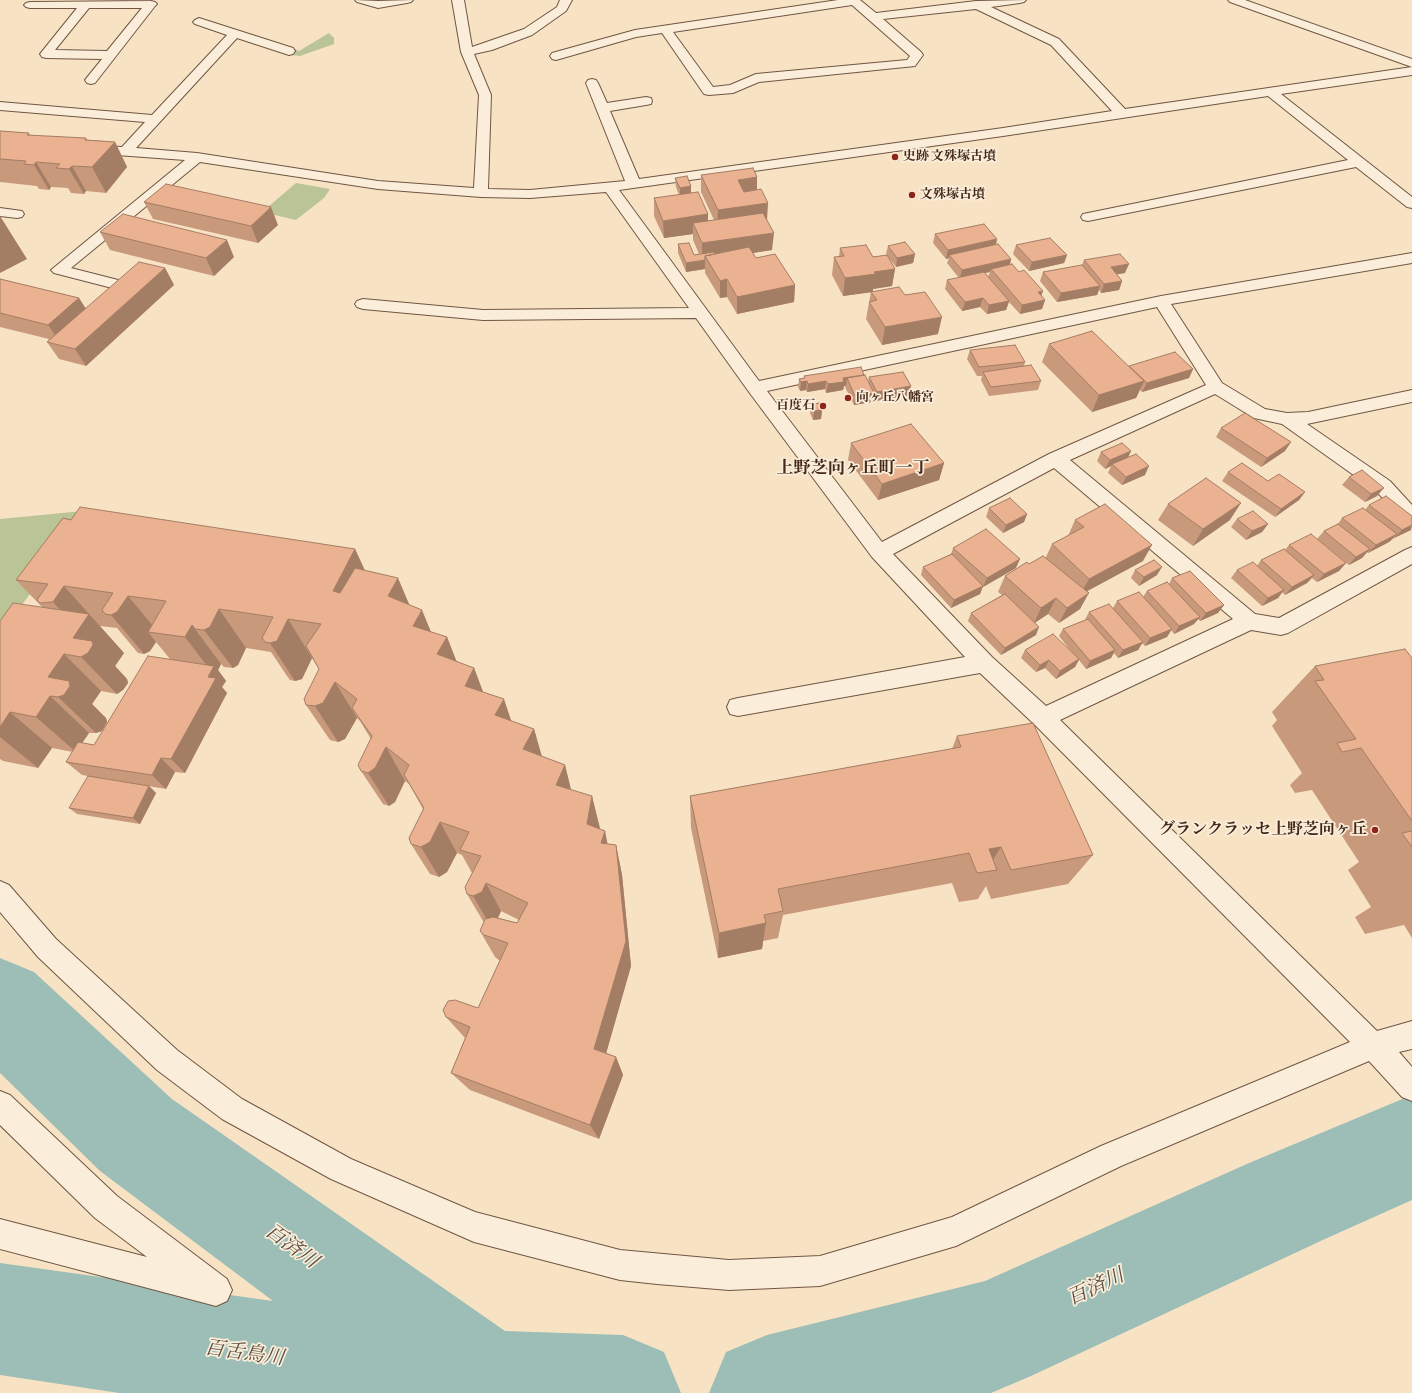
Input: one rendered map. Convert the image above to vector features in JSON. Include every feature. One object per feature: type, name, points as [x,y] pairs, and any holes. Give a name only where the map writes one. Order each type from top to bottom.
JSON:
[{"type":"street","points":[[362,0],[378,5],[407,0]]},
{"type":"street","points":[[458,0],[467,52],[485,95],[481,193]]},
{"type":"street","points":[[467,52],[488,47],[528,32],[562,8],[566,0]]},
{"type":"street","points":[[873,17],[975,3],[1020,0]]},
{"type":"street","points":[[1234,0],[1412,63]]},
{"type":"street","points":[[556,56],[635,34],[854,1],[917,55],[911,63],[756,78],[733,89],[709,91],[666,30]]},
{"type":"street","points":[[22,15],[32,3],[85,5],[122,2],[151,4],[91,80]]},
{"type":"street","points":[[975,3],[1054,42],[1122,113]]},
{"type":"street","points":[[85,5],[46,54],[111,55]]},
{"type":"street","points":[[199,22],[290,51]]},
{"type":"street","points":[[126,152],[235,33]]},
{"type":"street","points":[[79,148],[197,157],[378,185],[481,193],[530,194],[634,184],[1003,132],[1122,113],[1412,71]]},
{"type":"street","points":[[592,83],[634,184]]},
{"type":"street","points":[[1270,91],[1412,204]]},
{"type":"street","points":[[602,108],[646,101]]},
{"type":"street","points":[[0,106],[155,119]]},
{"type":"street","points":[[116,284],[59,270],[197,157]]},
{"type":"street","points":[[1088,217],[1359,162]]},
{"type":"street","points":[[610,187],[755,388],[879,552],[984,663],[1043,718],[1381,1053],[1412,1087]]},
{"type":"street","points":[[0,212],[17,214]]},
{"type":"street","points":[[755,388],[1161,301],[1412,258]]},
{"type":"street","points":[[1161,301],[1216,387],[1260,414],[1287,419],[1308,418],[1412,396]]},
{"type":"street","points":[[363,304],[483,315],[701,313]]},
{"type":"street","points":[[879,552],[1056,459],[1216,387]]},
{"type":"street","points":[[1287,419],[1383,486],[1412,516]]},
{"type":"street","points":[[1056,459],[1249,621],[1281,627],[1412,555]]},
{"type":"street","points":[[1043,718],[1249,621]]},
{"type":"street","points":[[738,707],[984,663]]},
{"type":"street","points":[[0,893],[52,953],[167,1060],[232,1109],[341,1169],[474,1227],[620,1265],[657,1270],[729,1275],[820,1271],[956,1231],[1112,1156],[1381,1053],[1412,1035]]},
{"type":"street","points":[[0,1105],[106,1207],[216,1290],[0,1234]]},
{"type":"green space","points":[[329,33],[334,38],[334,44],[300,56],[285,54],[293,48],[299,51]]},
{"type":"green space","points":[[296,183],[330,189],[324,198],[296,220],[262,212]]},
{"type":"green space","points":[[93,510],[0,634],[0,519]]},
{"type":"building","points":[[0,131],[29,133],[27,135],[86,138],[85,140],[115,142],[92,167],[72,166],[69,169],[56,168],[60,164],[36,162],[34,165],[24,164],[26,161],[0,159]]},
{"type":"building","points":[[753,168],[757,177],[738,180],[744,192],[761,189],[768,203],[718,210],[701,175]]},
{"type":"building","points":[[687,176],[691,186],[680,188],[675,178]]},
{"type":"building","points":[[166,184],[271,207],[251,226],[144,202]]},
{"type":"building","points":[[698,192],[708,214],[663,221],[654,198]]},
{"type":"building","points":[[763,213],[774,233],[702,243],[693,223]]},
{"type":"building","points":[[123,214],[227,240],[206,258],[100,232]]},
{"type":"building","points":[[984,224],[997,239],[948,250],[935,234]]},
{"type":"building","points":[[1050,238],[1067,255],[1032,262],[1016,245]]},
{"type":"building","points":[[905,242],[915,254],[897,258],[888,246]]},
{"type":"building","points":[[689,243],[694,255],[714,252],[715,254],[705,256],[705,260],[686,263],[678,244]]},
{"type":"building","points":[[998,244],[1011,259],[962,270],[949,255]]},
{"type":"building","points":[[866,245],[873,257],[887,255],[895,269],[874,272],[876,274],[845,278],[834,257],[844,256],[840,248]]},
{"type":"building","points":[[749,247],[756,258],[775,254],[795,285],[737,297],[727,279],[720,281],[705,256]]},
{"type":"building","points":[[1120,254],[1129,264],[1111,267],[1122,281],[1104,284],[1084,260]]},
{"type":"building","points":[[139,262],[165,268],[75,349],[47,342]]},
{"type":"building","points":[[1012,264],[1019,272],[1024,270],[1043,291],[1038,292],[1045,300],[1022,305],[991,269]]},
{"type":"building","points":[[1082,265],[1100,286],[1061,293],[1043,272]]},
{"type":"building","points":[[984,272],[1009,301],[989,305],[983,298],[965,302],[947,280]]},
{"type":"building","points":[[0,279],[79,298],[48,325],[0,313]]},
{"type":"building","points":[[899,287],[905,295],[925,292],[942,317],[885,327],[869,302],[877,300],[871,292]]},
{"type":"building","points":[[1092,331],[1144,381],[1099,395],[1049,344]]},
{"type":"building","points":[[1015,345],[1025,362],[979,367],[970,350]]},
{"type":"building","points":[[1175,352],[1193,369],[1147,383],[1129,366]]},
{"type":"building","points":[[1031,365],[1041,381],[991,387],[983,372]]},
{"type":"building","points":[[861,367],[864,375],[843,378],[844,382],[828,384],[826,381],[808,384],[807,381],[801,382],[799,379],[805,378],[804,376]]},
{"type":"building","points":[[903,372],[911,386],[877,392],[869,377]]},
{"type":"building","points":[[865,375],[874,393],[855,396],[847,378]]},
{"type":"building","points":[[819,403],[822,410],[814,411],[811,405]]},
{"type":"building","points":[[1245,413],[1291,442],[1267,458],[1221,428]]},
{"type":"building","points":[[911,424],[944,463],[882,484],[851,443]]},
{"type":"building","points":[[1122,443],[1131,451],[1110,460],[1101,452]]},
{"type":"building","points":[[1136,454],[1149,466],[1126,477],[1112,464]]},
{"type":"building","points":[[1242,463],[1268,481],[1279,474],[1305,492],[1281,509],[1228,472]]},
{"type":"building","points":[[1362,470],[1384,488],[1371,494],[1349,477]]},
{"type":"building","points":[[1206,478],[1241,503],[1203,529],[1168,504]]},
{"type":"building","points":[[1386,496],[1412,516],[1412,525],[1402,530],[1369,505]]},
{"type":"building","points":[[1010,498],[1027,514],[1006,525],[989,508]]},
{"type":"building","points":[[1105,504],[1152,545],[1089,579],[1052,544],[1084,527],[1075,520]]},
{"type":"building","points":[[80,507],[355,549],[333,591],[340,593],[355,568],[398,578],[388,596],[422,610],[413,626],[447,637],[437,654],[474,668],[465,686],[504,699],[495,715],[534,729],[523,749],[565,765],[556,785],[592,796],[587,824],[605,831],[601,843],[616,845],[626,941],[594,1049],[616,1057],[590,1125],[451,1073],[470,1027],[446,1017],[443,1010],[448,1001],[455,1000],[478,1008],[508,943],[484,935],[480,931],[485,919],[493,917],[517,923],[528,903],[486,883],[482,892],[473,896],[467,894],[465,887],[481,856],[460,850],[469,832],[440,822],[430,842],[421,847],[411,844],[409,838],[424,808],[404,775],[409,765],[386,747],[375,768],[368,773],[361,771],[358,765],[372,736],[352,708],[357,699],[335,682],[323,703],[315,706],[306,705],[304,699],[319,669],[306,646],[321,624],[288,619],[277,641],[270,643],[265,642],[262,638],[273,617],[219,609],[210,627],[204,630],[195,629],[192,625],[185,637],[148,632],[166,601],[128,596],[117,612],[111,615],[105,614],[102,610],[113,593],[64,586],[53,602],[40,603],[37,600],[48,584],[16,580],[63,518],[71,520]]},
{"type":"building","points":[[1363,508],[1397,534],[1376,545],[1342,518]]},
{"type":"building","points":[[1253,511],[1268,524],[1252,531],[1237,519]]},
{"type":"building","points":[[1338,524],[1370,549],[1356,557],[1324,531]]},
{"type":"building","points":[[986,529],[1020,559],[987,578],[953,548]]},
{"type":"building","points":[[1311,534],[1346,563],[1324,574],[1289,545]]},
{"type":"building","points":[[1284,549],[1314,575],[1292,587],[1261,560]]},
{"type":"building","points":[[952,554],[983,586],[954,600],[923,567]]},
{"type":"building","points":[[1043,556],[1089,593],[1067,608],[1056,598],[1041,608],[1005,576],[1027,562],[1029,564]]},
{"type":"building","points":[[1154,560],[1162,567],[1144,577],[1135,570]]},
{"type":"building","points":[[1253,562],[1284,590],[1268,598],[1237,570]]},
{"type":"building","points":[[1190,571],[1224,605],[1206,613],[1172,578]]},
{"type":"building","points":[[1167,582],[1200,617],[1179,626],[1147,591]]},
{"type":"building","points":[[1139,592],[1172,629],[1150,638],[1117,601]]},
{"type":"building","points":[[1005,594],[1039,627],[1005,648],[971,613]]},
{"type":"building","points":[[13,603],[89,614],[73,638],[92,641],[93,645],[88,653],[81,657],[64,654],[48,677],[69,681],[70,686],[64,695],[58,697],[50,696],[36,717],[10,712],[0,727],[0,621]]},
{"type":"building","points":[[1109,604],[1143,642],[1123,650],[1089,612]]},
{"type":"building","points":[[1088,619],[1115,650],[1090,661],[1063,629]]},
{"type":"building","points":[[1053,634],[1079,659],[1060,671],[1049,660],[1040,665],[1025,650]]},
{"type":"building","points":[[1405,649],[1412,658],[1412,821],[1361,748],[1342,752],[1337,743],[1356,739],[1315,681],[1324,680],[1315,666]]},
{"type":"building","points":[[148,656],[214,666],[208,677],[216,678],[171,759],[161,758],[152,775],[66,762],[78,742],[94,745]]},
{"type":"building","points":[[1033,723],[1093,855],[1011,870],[1001,847],[989,849],[997,870],[977,873],[969,853],[778,889],[783,911],[764,915],[766,923],[719,933],[690,796],[961,747],[957,736]]},
{"type":"building","points":[[88,776],[149,786],[133,818],[69,808]]},
{"type":"building","points":[[1412,831],[1412,847],[1402,833]]},
{"type":"waterway","name":"百済川","points":[[0,1006],[136,1135],[481,1384]]},
{"type":"waterway","name":"百済川","points":[[767,1393],[991,1336],[1287,1201],[1412,1147]]},
{"type":"waterway","name":"百舌鳥川","points":[[0,1319],[488,1389],[623,1393]]},
{"type":"place","name":"史跡 文殊塚古墳","points":[[895,157]]},
{"type":"place","name":"文殊塚古墳","points":[[912,195]]},
{"type":"place","name":"向ヶ丘八幡宮","points":[[848,398]]},
{"type":"place","name":"百度石","points":[[823,406]]},
{"type":"place","name":"グランクラッセ上野芝向ヶ丘","points":[[1375,830]]},
{"type":"district","name":"上野芝向ヶ丘町一丁","points":[[853,469]]}]
